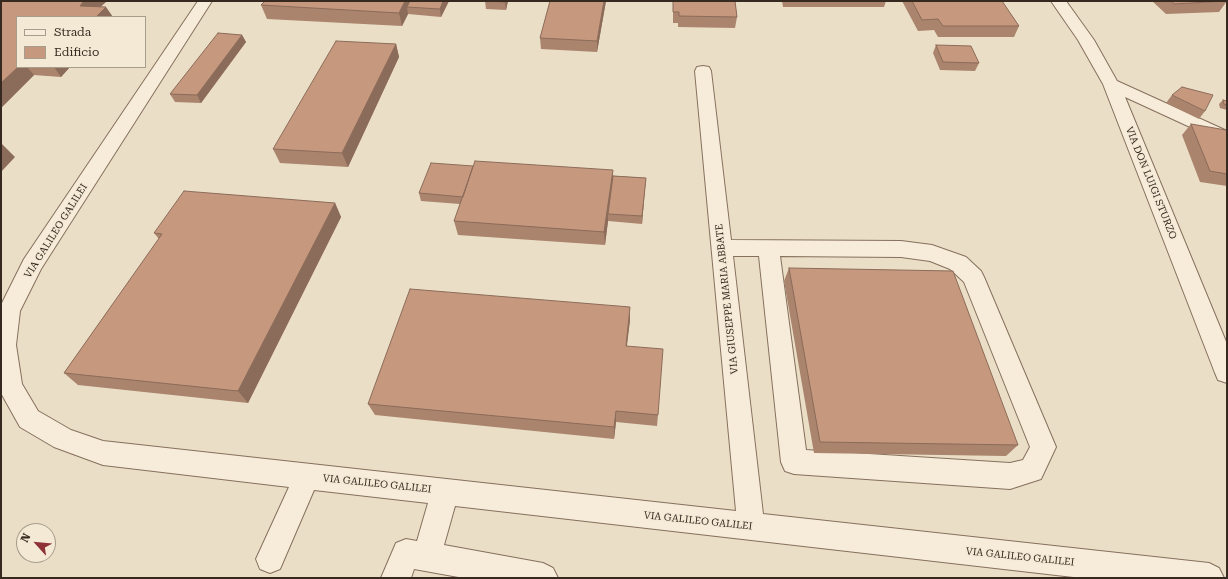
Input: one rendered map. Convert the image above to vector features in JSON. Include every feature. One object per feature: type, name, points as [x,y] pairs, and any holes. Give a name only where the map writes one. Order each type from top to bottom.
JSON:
[{"type":"street","name":"VIA GALILEO GALILEI","points":[[205,1],[32,265],[9,311],[4,345],[10,386],[29,419],[63,440],[102,453],[1209,578]]},
{"type":"street","name":"VIA DON LUIGI STURZO","points":[[1058,1],[1086,40],[1111,84],[1227,373]]},
{"type":"street","name":"VIA GIUSEPPE MARIA ABBATE","points":[[703,71],[751,526]]},
{"type":"street","points":[[1111,84],[1227,138]]},
{"type":"street","points":[[722,248],[901,250],[932,253],[958,263],[973,277],[1043,447],[1032,470],[1010,476],[794,462],[769,249]]},
{"type":"street","points":[[270,559],[307,476]]},
{"type":"street","points":[[426,557],[445,492]]},
{"type":"street","points":[[396,578],[406,553],[543,578]]},
{"type":"building","points":[[1,1],[84,1],[80,6],[106,7],[97,16],[16,16],[17,68],[1,83]]},
{"type":"building","points":[[265,1],[405,1],[399,13],[261,5]]},
{"type":"building","points":[[410,1],[443,1],[440,9],[407,7]]},
{"type":"building","points":[[550,1],[604,1],[597,41],[540,38]]},
{"type":"building","points":[[673,1],[735,1],[737,17],[679,16],[679,12],[673,12]]},
{"type":"building","points":[[912,1],[1002,1],[1019,26],[943,26],[938,19],[922,20]]},
{"type":"building","points":[[1171,1],[1227,1],[1174,4]]},
{"type":"building","points":[[218,33],[242,35],[197,95],[170,94]]},
{"type":"building","points":[[336,41],[396,44],[342,153],[273,149]]},
{"type":"building","points":[[936,45],[971,46],[979,63],[943,62]]},
{"type":"building","points":[[1182,87],[1213,95],[1205,111],[1172,95]]},
{"type":"building","points":[[1223,100],[1227,101],[1227,105],[1224,104]]},
{"type":"building","points":[[1191,124],[1226,130],[1227,174],[1210,171]]},
{"type":"building","points":[[475,161],[613,170],[604,232],[454,221]]},
{"type":"building","points":[[431,163],[473,166],[463,197],[419,193]]},
{"type":"building","points":[[613,176],[646,178],[642,216],[608,214]]},
{"type":"building","points":[[184,191],[335,203],[238,391],[64,373],[162,234],[154,233]]},
{"type":"building","points":[[789,268],[953,271],[1018,445],[820,442]]},
{"type":"building","points":[[410,289],[630,307],[626,346],[663,349],[658,415],[616,411],[614,427],[368,404]]}]
